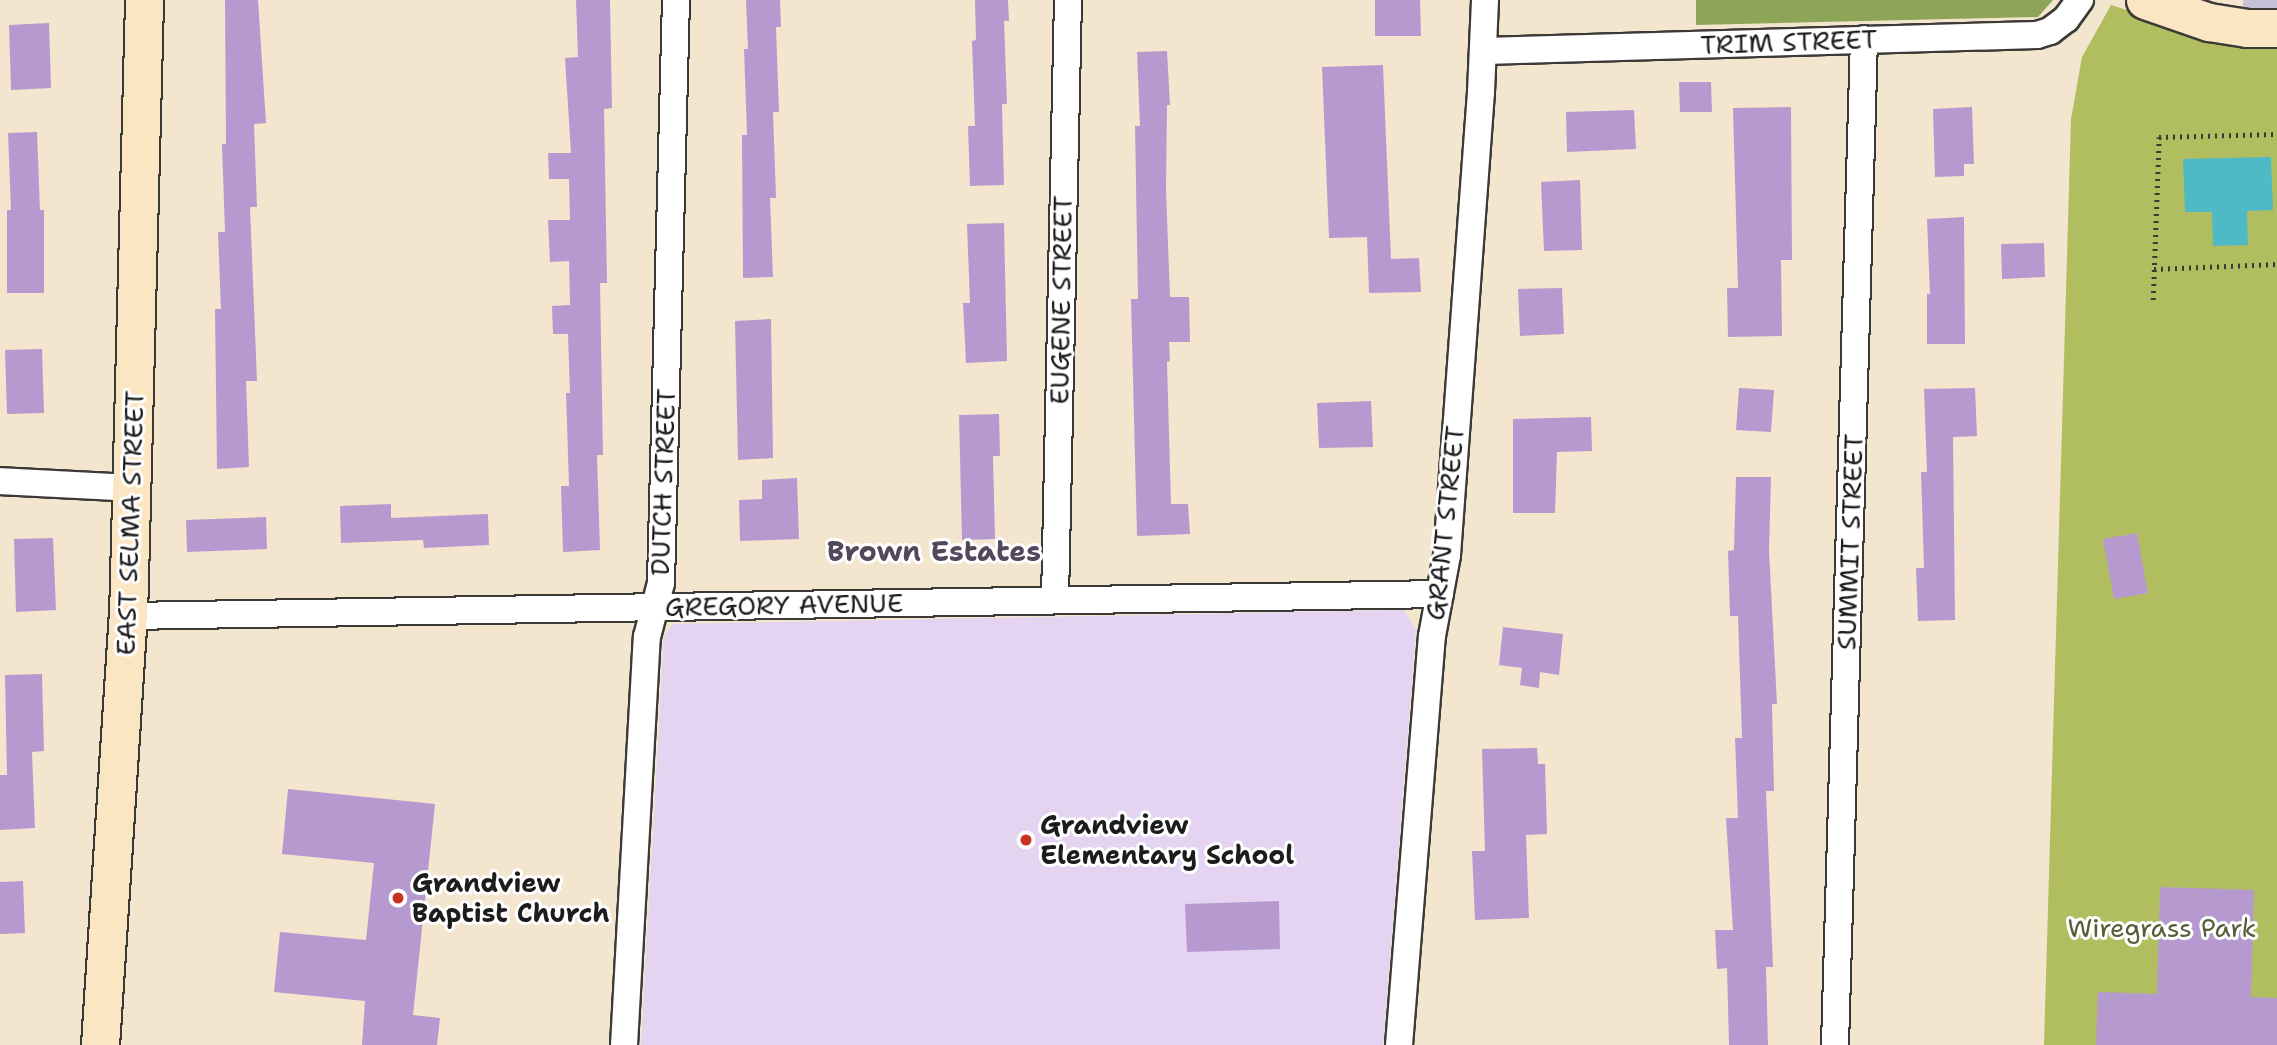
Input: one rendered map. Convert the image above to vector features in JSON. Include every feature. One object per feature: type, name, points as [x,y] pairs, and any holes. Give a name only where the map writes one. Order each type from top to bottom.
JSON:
[{"type":"street","name":"EAST SELMA STREET","points":[[100,1045],[128,616],[144,0]]},
{"type":"street","name":"DUTCH STREET","points":[[624,1045],[647,637],[661,583],[676,0]]},
{"type":"street","name":"EUGENE STREET","points":[[1055,599],[1068,0]]},
{"type":"street","name":"GRANT STREET","points":[[1399,1045],[1432,636],[1447,555],[1484,51],[1485,0]]},
{"type":"street","name":"TRIM STREET","points":[[1484,51],[2037,35],[2050,31],[2066,19],[2080,0]]},
{"type":"street","points":[[2145,0],[2219,24],[2277,28]]},
{"type":"street","name":"SUMMIT STREET","points":[[1835,1045],[1864,39]]},
{"type":"street","points":[[0,481],[133,488]]},
{"type":"street","name":"GREGORY AVENUE","points":[[128,616],[1440,594]]},
{"type":"path","points":[[2153,300],[2160,137],[2277,134]]},
{"type":"path","points":[[2154,269],[2277,264]]},
{"type":"shaded area","points":[[2243,0],[2277,0],[2277,11],[2243,12]]},
{"type":"shaded area","name":"Grandview Elementary School","points":[[1404,610],[1416,630],[1383,1045],[641,1045],[664,636],[673,624]]},
{"type":"green space","points":[[1696,0],[2053,0],[2038,17],[1696,25]]},
{"type":"green space","name":"Wiregrass Park","points":[[2111,5],[2224,41],[2277,44],[2277,1045],[2044,1045],[2071,119],[2082,57]]},
{"type":"water","points":[[2271,157],[2273,210],[2247,211],[2248,245],[2213,246],[2212,212],[2185,212],[2183,159]]},
{"type":"building","points":[[225,0],[258,0],[266,123],[254,124],[257,207],[250,207],[257,381],[246,381],[249,467],[217,469],[215,309],[221,309],[218,232],[225,232],[222,144],[226,144]]},
{"type":"building","points":[[576,0],[610,0],[612,108],[604,109],[607,283],[600,283],[603,455],[597,455],[600,550],[563,552],[561,486],[569,486],[566,393],[570,393],[568,334],[553,334],[552,306],[570,305],[569,261],[550,262],[548,220],[570,220],[569,179],[549,179],[548,153],[571,153],[565,58],[578,57]]},
{"type":"building","points":[[746,0],[780,0],[781,27],[776,27],[779,112],[773,112],[776,198],[770,198],[773,277],[743,278],[742,135],[747,135],[744,49],[748,49]]},
{"type":"building","points":[[975,0],[1008,0],[1009,21],[1004,21],[1007,104],[1002,104],[1004,185],[970,186],[968,126],[975,126],[972,41],[976,40]]},
{"type":"building","points":[[1375,0],[1420,0],[1421,36],[1375,36]]},
{"type":"building","points":[[49,23],[51,88],[11,90],[9,25]]},
{"type":"building","points":[[1167,51],[1170,105],[1167,105],[1166,190],[1170,297],[1189,297],[1190,342],[1169,342],[1170,361],[1167,362],[1171,504],[1188,504],[1190,534],[1137,536],[1131,299],[1138,299],[1135,126],[1140,126],[1137,52]]},
{"type":"building","points":[[1383,65],[1391,259],[1419,258],[1421,292],[1369,293],[1367,237],[1329,238],[1322,67]]},
{"type":"building","points":[[1679,82],[1711,82],[1712,112],[1680,112]]},
{"type":"building","points":[[1791,107],[1792,260],[1781,260],[1782,336],[1728,337],[1727,288],[1738,288],[1733,108]]},
{"type":"building","points":[[1972,107],[1974,164],[1964,164],[1964,176],[1935,177],[1933,109]]},
{"type":"building","points":[[1634,110],[1636,149],[1567,152],[1566,112]]},
{"type":"building","points":[[37,132],[40,210],[44,210],[44,293],[7,293],[7,210],[11,210],[8,133]]},
{"type":"building","points":[[1580,180],[1582,250],[1544,251],[1541,182]]},
{"type":"building","points":[[1964,217],[1965,344],[1927,344],[1927,294],[1930,294],[1927,219]]},
{"type":"building","points":[[1004,223],[1007,361],[966,363],[963,303],[970,303],[967,224]]},
{"type":"building","points":[[2044,243],[2045,277],[2002,279],[2001,244]]},
{"type":"building","points":[[1562,288],[1564,334],[1520,336],[1518,289]]},
{"type":"building","points":[[771,319],[773,458],[738,460],[735,321]]},
{"type":"building","points":[[42,349],[44,413],[7,414],[5,350]]},
{"type":"building","points":[[1739,388],[1774,390],[1771,432],[1736,430]]},
{"type":"building","points":[[1975,388],[1977,436],[1953,437],[1955,620],[1918,621],[1916,568],[1924,568],[1921,472],[1927,472],[1924,389]]},
{"type":"building","points":[[1371,401],[1373,447],[1319,448],[1317,403]]},
{"type":"building","points":[[999,414],[1000,456],[993,456],[995,539],[962,540],[959,415]]},
{"type":"building","points":[[1591,417],[1592,451],[1557,452],[1555,513],[1513,513],[1513,419]]},
{"type":"building","points":[[1736,477],[1771,477],[1769,551],[1777,704],[1772,704],[1774,791],[1766,791],[1773,967],[1766,967],[1768,1045],[1729,1045],[1727,968],[1717,969],[1715,930],[1733,930],[1726,818],[1738,818],[1735,738],[1742,738],[1738,616],[1730,616],[1728,551],[1734,550]]},
{"type":"building","points":[[797,478],[799,539],[740,541],[739,500],[762,499],[762,480]]},
{"type":"building","points":[[391,504],[391,518],[488,514],[489,545],[424,548],[423,540],[341,543],[340,506]]},
{"type":"building","points":[[266,517],[267,549],[187,552],[186,520]]},
{"type":"building","points":[[2137,533],[2148,593],[2114,599],[2103,539]]},
{"type":"building","points":[[53,538],[56,610],[16,612],[14,539]]},
{"type":"building","points":[[1503,627],[1563,634],[1559,675],[1540,672],[1539,688],[1520,685],[1522,668],[1499,665]]},
{"type":"building","points":[[42,674],[44,751],[32,752],[35,828],[0,830],[0,775],[7,775],[5,675]]},
{"type":"building","points":[[1537,748],[1538,764],[1545,764],[1547,834],[1526,835],[1529,918],[1475,920],[1472,851],[1485,851],[1482,749]]},
{"type":"building","name":"Grandview Baptist Church","points":[[288,789],[435,804],[413,1015],[440,1018],[437,1045],[362,1045],[365,1001],[274,992],[280,932],[366,940],[374,863],[282,854]]},
{"type":"building","points":[[23,881],[25,933],[0,934],[0,882]]},
{"type":"building","points":[[2160,887],[2254,890],[2251,997],[2277,998],[2277,1045],[2096,1045],[2098,992],[2157,994]]},
{"type":"building","points":[[1279,901],[1280,949],[1187,952],[1185,904]]},
{"type":"place","name":"Grandview Elementary School","points":[[1026,840]]},
{"type":"place","name":"Grandview Baptist Church","points":[[398,898]]},
{"type":"district","name":"Brown Estates","points":[[934,551]]}]
